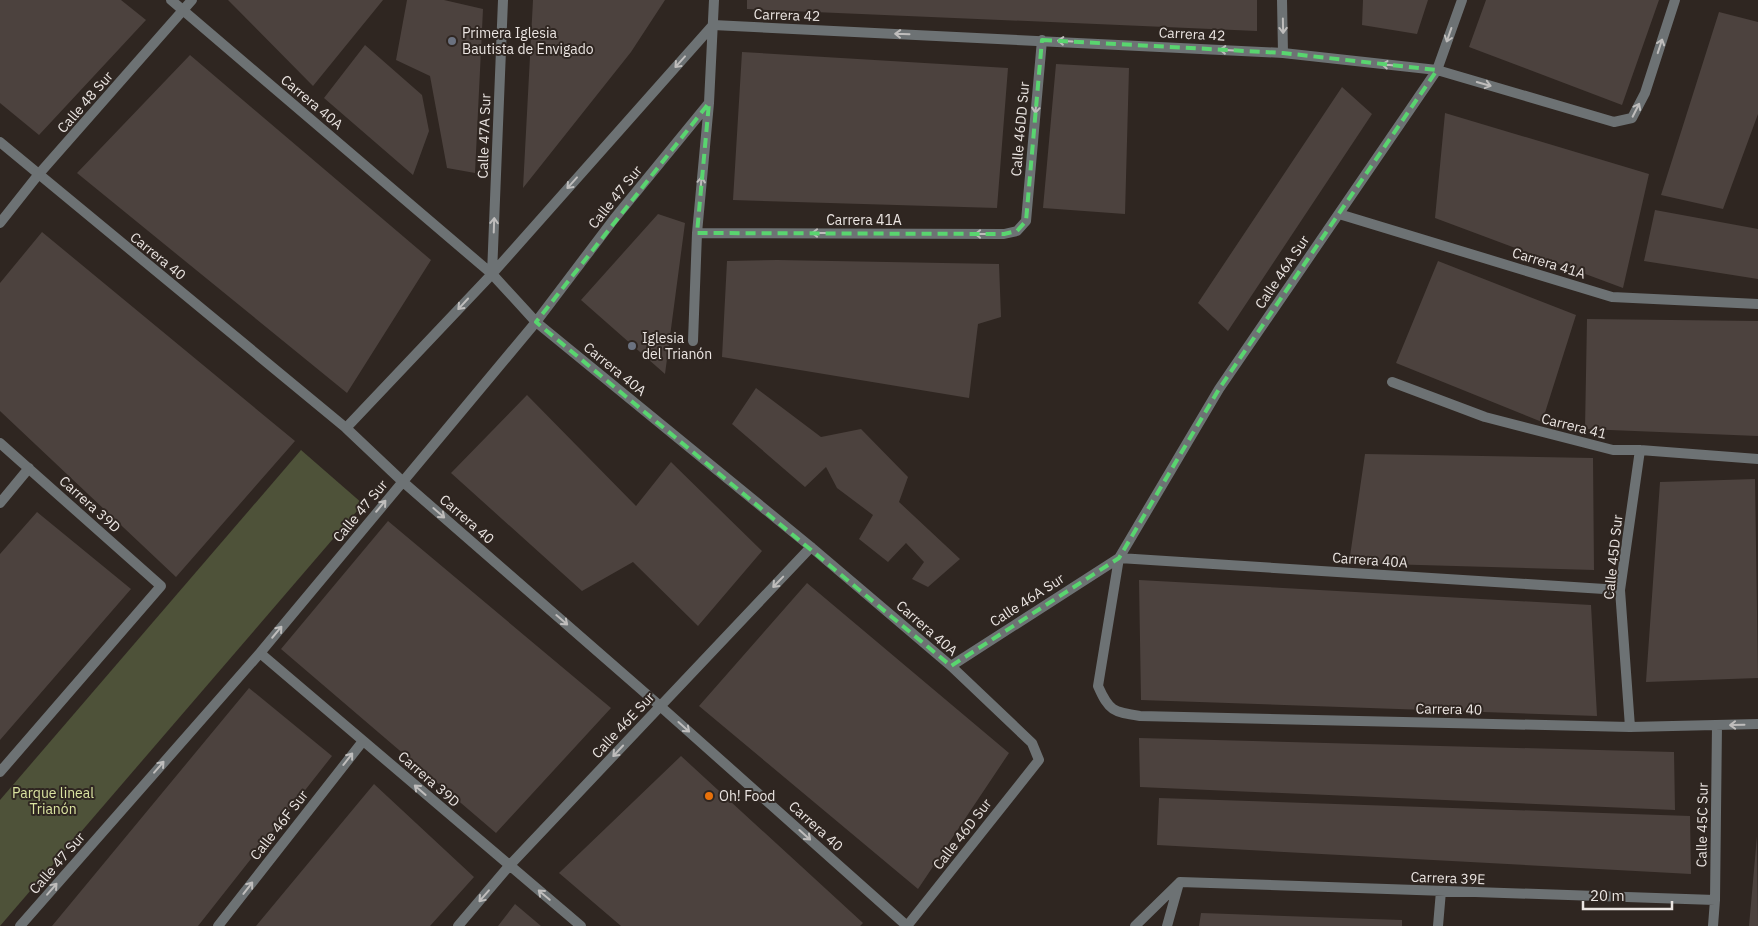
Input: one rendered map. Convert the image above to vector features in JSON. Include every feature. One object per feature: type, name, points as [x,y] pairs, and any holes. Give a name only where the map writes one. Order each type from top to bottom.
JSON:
[{"type":"street","name":"Carrera 40A","points":[[171,0],[492,274],[536,322],[811,547],[951,666],[1032,743],[1039,760]]},
{"type":"street","name":"Calle 48 Sur","points":[[0,223],[38,175],[192,0]]},
{"type":"street","name":"Calle 47A Sur","points":[[492,274],[503,0]]},
{"type":"street","points":[[693,341],[697,233],[709,103],[714,0]]},
{"type":"street","points":[[1282,0],[1284,53]]},
{"type":"street","name":"Calle 46A Sur","points":[[1140,716],[1119,713],[1107,706],[1098,686],[1119,558],[1219,389],[1437,70],[1462,0]]},
{"type":"street","name":"Carrera 42","points":[[713,26],[1042,40],[1284,53],[1437,70],[1614,122],[1632,118],[1645,93],[1675,0]]},
{"type":"street","points":[[346,428],[492,274],[713,26]]},
{"type":"street","name":"Calle 46DD Sur","points":[[1026,221],[1042,40]]},
{"type":"street","name":"Calle 47 Sur","points":[[20,926],[260,653],[536,322],[614,220],[709,103]]},
{"type":"street","name":"Carrera 40","points":[[0,142],[346,428],[402,481],[660,706],[907,926]]},
{"type":"street","name":"Carrera 41A","points":[[1338,214],[1612,297],[1758,304]]},
{"type":"street","name":"Carrera 41A","points":[[697,233],[1004,234],[1017,231],[1026,221]]},
{"type":"street","name":"Carrera 41","points":[[1392,382],[1485,417],[1613,450],[1640,450],[1758,459]]},
{"type":"street","name":"Carrera 39D","points":[[0,443],[161,586],[0,772]]},
{"type":"street","name":"Calle 45D Sur","points":[[1630,727],[1620,590],[1640,450]]},
{"type":"street","points":[[0,503],[29,468]]},
{"type":"street","name":"Calle 46E Sur","points":[[458,926],[509,866],[811,547]]},
{"type":"street","name":"Carrera 40A","points":[[1119,558],[1620,590]]},
{"type":"street","name":"Calle 46A Sur","points":[[951,666],[1119,558]]},
{"type":"street","name":"Carrera 39D","points":[[260,653],[581,926]]},
{"type":"street","name":"Carrera 40","points":[[1140,716],[1630,727],[1758,724]]},
{"type":"street","name":"Calle 45C Sur","points":[[1713,926],[1717,725]]},
{"type":"street","name":"Calle 46F Sur","points":[[218,926],[362,740]]},
{"type":"street","name":"Calle 46D Sur","points":[[907,926],[1039,760]]},
{"type":"street","points":[[1135,926],[1180,882]]},
{"type":"street","points":[[1167,926],[1180,882]]},
{"type":"street","name":"Carrera 39E","points":[[1180,882],[1715,900]]},
{"type":"street","points":[[1438,926],[1442,891]]},
{"type":"highlighted area","points":[[1042,40],[1283,53],[1437,70],[1219,389],[1119,558],[951,666],[536,322],[709,103],[697,233],[1004,234],[1017,231],[1026,221]]},
{"type":"green space","name":"Parque lineal Trianón","points":[[301,450],[363,504],[0,926],[0,800]]},
{"type":"building","points":[[0,0],[121,0],[146,20],[39,135],[0,103]]},
{"type":"building","points":[[228,0],[383,0],[313,86]]},
{"type":"building","points":[[407,0],[444,0],[483,9],[475,173],[447,168],[430,76],[396,60]]},
{"type":"building","points":[[533,0],[665,0],[631,52],[523,188]]},
{"type":"building","points":[[747,0],[1257,0],[1257,31],[747,9]]},
{"type":"building","points":[[1363,0],[1428,0],[1417,34],[1362,25]]},
{"type":"building","points":[[1486,0],[1659,0],[1622,105],[1469,47]]},
{"type":"building","points":[[1719,12],[1758,22],[1758,114],[1723,209],[1661,195]]},
{"type":"building","points":[[365,45],[422,95],[429,131],[413,175],[324,98]]},
{"type":"building","points":[[742,52],[1008,68],[997,208],[733,200]]},
{"type":"building","points":[[190,55],[431,260],[347,393],[77,173]]},
{"type":"building","points":[[1056,64],[1129,68],[1125,214],[1043,208]]},
{"type":"building","points":[[1342,87],[1372,114],[1228,331],[1198,303]]},
{"type":"building","points":[[1445,113],[1649,174],[1623,288],[1435,218]]},
{"type":"building","points":[[1655,210],[1758,229],[1758,279],[1644,261]]},
{"type":"building","points":[[658,214],[685,223],[665,374],[581,300]]},
{"type":"building","points":[[42,232],[295,441],[176,577],[0,411],[0,283]]},
{"type":"building","points":[[777,260],[999,264],[1001,317],[978,324],[969,398],[722,357],[727,261]]},
{"type":"building","points":[[1438,261],[1576,315],[1542,422],[1396,363]]},
{"type":"building","points":[[1587,319],[1758,321],[1758,436],[1585,429]]},
{"type":"building","points":[[756,388],[821,437],[861,429],[908,477],[899,502],[960,559],[928,587],[912,579],[924,562],[906,543],[888,562],[859,539],[873,515],[837,488],[826,467],[805,487],[732,424]]},
{"type":"building","points":[[527,395],[636,506],[671,462],[762,551],[698,626],[633,562],[582,591],[451,473]]},
{"type":"building","points":[[1365,454],[1593,458],[1594,570],[1349,563]]},
{"type":"building","points":[[1755,479],[1758,678],[1646,682],[1660,482]]},
{"type":"building","points":[[37,512],[131,589],[0,740],[0,554]]},
{"type":"building","points":[[388,521],[611,708],[496,833],[281,649]]},
{"type":"building","points":[[1139,580],[1591,605],[1597,716],[1141,700]]},
{"type":"building","points":[[807,583],[1009,753],[918,889],[699,706]]},
{"type":"building","points":[[249,688],[332,756],[198,926],[52,926]]},
{"type":"building","points":[[1139,738],[1674,752],[1675,810],[1140,787]]},
{"type":"building","points":[[681,756],[863,923],[860,926],[621,926],[559,873]]},
{"type":"building","points":[[374,784],[474,877],[430,926],[256,926]]},
{"type":"building","points":[[1159,798],[1690,816],[1691,874],[1157,845]]},
{"type":"building","points":[[1757,836],[1758,926],[1749,926]]},
{"type":"building","points":[[515,904],[541,926],[498,926]]},
{"type":"building","points":[[1201,913],[1402,920],[1402,926],[1199,926]]},
{"type":"place","name":"Primera Iglesia Bautista de Envigado","points":[[452,41]]},
{"type":"place","name":"Iglesia del Trianón","points":[[632,346]]},
{"type":"place","name":"Oh! Food","points":[[709,796]]}]
